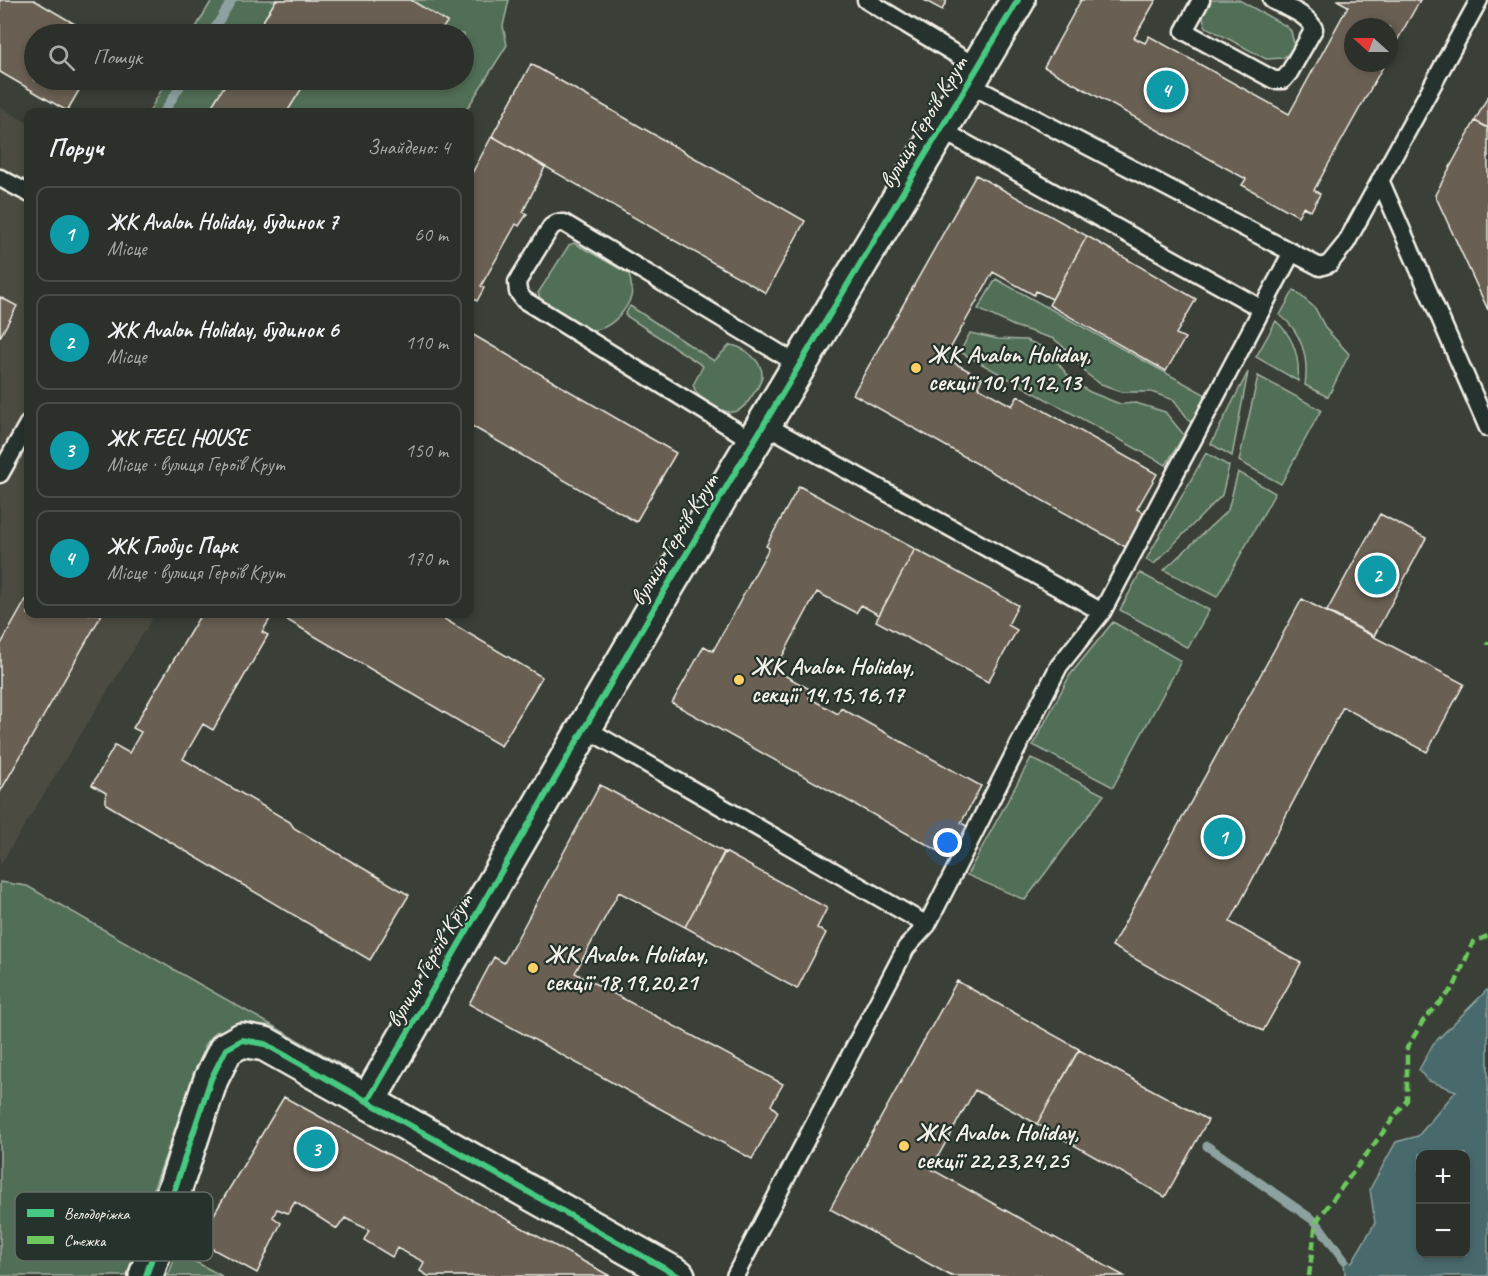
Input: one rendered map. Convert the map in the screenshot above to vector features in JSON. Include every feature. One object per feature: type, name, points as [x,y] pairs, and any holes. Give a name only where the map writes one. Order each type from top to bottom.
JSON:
[{"type":"street","name":"вулиця Героїв Крут","points":[[368,1101],[759,432],[1018,0]]},
{"type":"street","points":[[174,1192],[211,1079],[226,1049],[242,1040],[265,1044],[678,1276]]},
{"type":"street","points":[[146,1276],[151,1261]]},
{"type":"lane","points":[[866,0],[972,76],[1320,267],[1329,264],[1346,243],[1479,0]]},
{"type":"lane","points":[[1201,0],[1184,31],[1274,80],[1283,80],[1314,29],[1311,23],[1302,16],[1272,0]]},
{"type":"lane","points":[[940,129],[1262,309]]},
{"type":"lane","points":[[0,178],[24,191]]},
{"type":"lane","points":[[1380,180],[1488,429]]},
{"type":"lane","points":[[800,365],[564,223],[557,223],[551,227],[517,282],[518,291],[524,300],[759,432],[1102,612]]},
{"type":"lane","points":[[735,1276],[906,948],[927,925],[1059,666],[1102,612],[1292,252]]},
{"type":"lane","points":[[0,474],[24,431]]},
{"type":"lane","points":[[585,728],[927,925]]},
{"type":"shaded area","points":[[0,107],[24,121],[24,618],[153,618],[0,865]]},
{"type":"green space","points":[[212,0],[509,0],[503,26],[507,45],[468,108],[151,108],[161,90],[474,90],[474,24],[198,24]]},
{"type":"green space","points":[[1207,0],[1239,0],[1286,26],[1291,31],[1294,44],[1289,53],[1283,58],[1266,59],[1206,27],[1203,14]]},
{"type":"green space","points":[[574,243],[629,274],[632,291],[628,303],[614,321],[595,330],[577,324],[546,305],[538,293],[569,245]]},
{"type":"green space","points":[[996,279],[1206,395],[1191,423],[1174,400],[1151,392],[1122,392],[1099,383],[1087,374],[1066,349],[1054,339],[1014,326],[978,309]]},
{"type":"green space","points":[[1294,290],[1315,308],[1326,329],[1349,354],[1328,397],[1305,385],[1306,365],[1302,346],[1294,329],[1280,315]]},
{"type":"green space","points":[[630,306],[714,361],[730,345],[741,348],[751,355],[759,365],[762,376],[750,400],[741,409],[731,412],[719,409],[700,397],[693,385],[703,366],[625,315]]},
{"type":"green space","points":[[1276,321],[1287,334],[1297,356],[1298,381],[1256,357]]},
{"type":"green space","points":[[970,333],[998,339],[1026,340],[1040,346],[1051,354],[1073,382],[1090,392],[1120,404],[1136,403],[1165,412],[1184,435],[1166,465],[960,352]]},
{"type":"green space","points":[[1248,372],[1232,456],[1211,444]]},
{"type":"green space","points":[[1258,376],[1321,410],[1281,484],[1239,461]]},
{"type":"green space","points":[[1206,453],[1229,466],[1222,495],[1154,564],[1146,560]]},
{"type":"green space","points":[[1238,472],[1275,493],[1217,597],[1164,570],[1228,510]]},
{"type":"green space","points":[[1140,573],[1209,610],[1188,648],[1120,610]]},
{"type":"green space","points":[[1113,622],[1181,661],[1113,787],[1033,745],[1070,675]]},
{"type":"green space","points":[[1031,758],[1104,795],[1025,900],[967,875]]},
{"type":"green space","points":[[0,882],[27,886],[368,1080],[363,1090],[237,1027],[216,1032],[206,1044],[152,1192],[15,1192],[15,1261],[132,1261],[127,1276],[0,1276]]},
{"type":"green space","points":[[174,1261],[194,1261],[222,1276],[168,1276]]},
{"type":"water","points":[[1488,989],[1488,1276],[1345,1276],[1344,1260],[1352,1262],[1375,1223],[1370,1189],[1396,1142],[1418,1136],[1456,1091],[1427,1080],[1419,1070],[1433,1044]]},
{"type":"building","points":[[0,0],[34,0],[75,24],[24,24],[24,86],[0,72]]},
{"type":"building","points":[[276,0],[411,0],[447,22],[446,24],[261,24]]},
{"type":"building","points":[[924,0],[947,0],[942,10]]},
{"type":"building","points":[[1081,0],[1156,0],[1134,38],[1145,43],[1149,36],[1289,114],[1348,6],[1337,0],[1420,0],[1398,39],[1398,18],[1344,18],[1344,72],[1380,72],[1314,190],[1320,194],[1311,211],[1303,207],[1298,216],[1242,185],[1246,179],[1044,67]]},
{"type":"building","points":[[531,64],[805,221],[766,293],[492,136]]},
{"type":"building","points":[[31,90],[79,90],[69,108],[62,108]]},
{"type":"building","points":[[222,90],[301,90],[290,108],[210,108]]},
{"type":"building","points":[[1488,96],[1488,128],[1475,121]]},
{"type":"building","points":[[1475,121],[1488,128],[1488,310],[1435,195]]},
{"type":"building","points":[[492,136],[545,167],[523,212],[527,214],[519,226],[516,224],[481,286],[484,288],[477,301],[474,299],[474,170]]},
{"type":"building","name":"ЖК Avalon Holiday, секції 10,11,12,13","points":[[976,175],[1087,236],[1052,299],[1036,291],[1034,295],[993,272],[945,358],[982,378],[978,387],[1012,406],[1018,396],[1157,474],[1137,509],[1148,515],[1129,549],[853,394]]},
{"type":"building","name":"ЖК Avalon Holiday, секції 10,11,12,13","points":[[1087,236],[1196,299],[1176,334],[1185,338],[1166,371],[1049,305]]},
{"type":"building","points":[[0,297],[17,306],[0,337]]},
{"type":"building","points":[[474,335],[676,453],[636,522],[474,427]]},
{"type":"building","name":"ЖК Avalon Holiday, секції 14,15,16,17","points":[[799,486],[915,549],[879,615],[861,605],[856,613],[817,592],[775,670],[813,691],[809,698],[838,714],[841,708],[981,786],[961,823],[970,828],[953,859],[672,703],[704,646],[713,651],[769,548],[766,546]]},
{"type":"building","points":[[1380,514],[1426,538],[1374,636],[1327,611]]},
{"type":"building","name":"ЖК Avalon Holiday, секції 14,15,16,17","points":[[915,549],[1018,605],[1008,625],[1017,630],[988,682],[876,621]]},
{"type":"building","points":[[1302,599],[1464,684],[1427,752],[1343,707],[1230,922],[1301,963],[1263,1031],[1112,946]]},
{"type":"building","points":[[24,603],[24,618],[100,618],[0,792],[0,646]]},
{"type":"building","points":[[199,618],[271,618],[262,632],[268,635],[213,730],[203,724],[183,759],[290,822],[294,828],[409,895],[370,960],[106,804],[106,793],[92,785],[115,745],[129,753],[141,732],[133,728]]},
{"type":"building","points":[[284,618],[443,618],[542,677],[501,746]]},
{"type":"building","name":"ЖК Avalon Holiday, секції 18,19,20,21","points":[[600,785],[724,852],[685,927],[619,892],[575,973],[783,1084],[771,1105],[778,1112],[752,1159],[469,1004],[494,957],[504,963]]},
{"type":"building","name":"ЖК Avalon Holiday, секції 18,19,20,21","points":[[725,852],[827,908],[817,928],[826,933],[797,989],[685,927]]},
{"type":"building","name":"ЖК Avalon Holiday, секції 22,23,24,25","points":[[957,981],[1079,1049],[1037,1124],[975,1090],[931,1169],[1124,1276],[951,1276],[830,1209]]},
{"type":"building","name":"ЖК Avalon Holiday, секції 22,23,24,25","points":[[1079,1050],[1208,1120],[1165,1197],[1037,1124]]},
{"type":"building","points":[[284,1097],[610,1276],[428,1276],[420,1271],[424,1262],[397,1248],[392,1257],[364,1240],[369,1230],[345,1218],[337,1229],[295,1202],[288,1213],[277,1209],[273,1217],[281,1223],[257,1273],[213,1249],[213,1216]]},
{"type":"waterway","points":[[217,24],[232,0]]},
{"type":"waterway","points":[[166,108],[178,90]]},
{"type":"waterway","points":[[1207,1146],[1316,1222],[1344,1260]]},
{"type":"marked path","points":[[1309,1276],[1316,1222],[1407,1100],[1407,1048],[1423,1021],[1454,987],[1473,942],[1488,936]]},
{"type":"cycle path","points":[[368,1101],[663,593],[1018,0]]},
{"type":"cycle path","points":[[174,1192],[211,1079],[226,1049],[242,1040],[265,1044],[678,1276]]},
{"type":"cycle path","points":[[146,1276],[151,1261]]},
{"type":"place","name":"ЖК Глобус Парк","points":[[1166,90]]},
{"type":"place","name":"ЖК Avalon Holiday, секції 10,11,12,13","points":[[916,368]]},
{"type":"place","name":"ЖК Avalon Holiday, будинок 6","points":[[1377,575]]},
{"type":"place","name":"ЖК Avalon Holiday, секції 14,15,16,17","points":[[739,680]]},
{"type":"place","name":"ЖК Avalon Holiday, будинок 7","points":[[1223,837]]},
{"type":"place","name":"ЖК Avalon Holiday, секції 18,19,20,21","points":[[533,968]]},
{"type":"place","name":"ЖК Avalon Holiday, секції 22,23,24,25","points":[[904,1146]]},
{"type":"place","name":"ЖК FEEL HOUSE","points":[[316,1149]]}]
